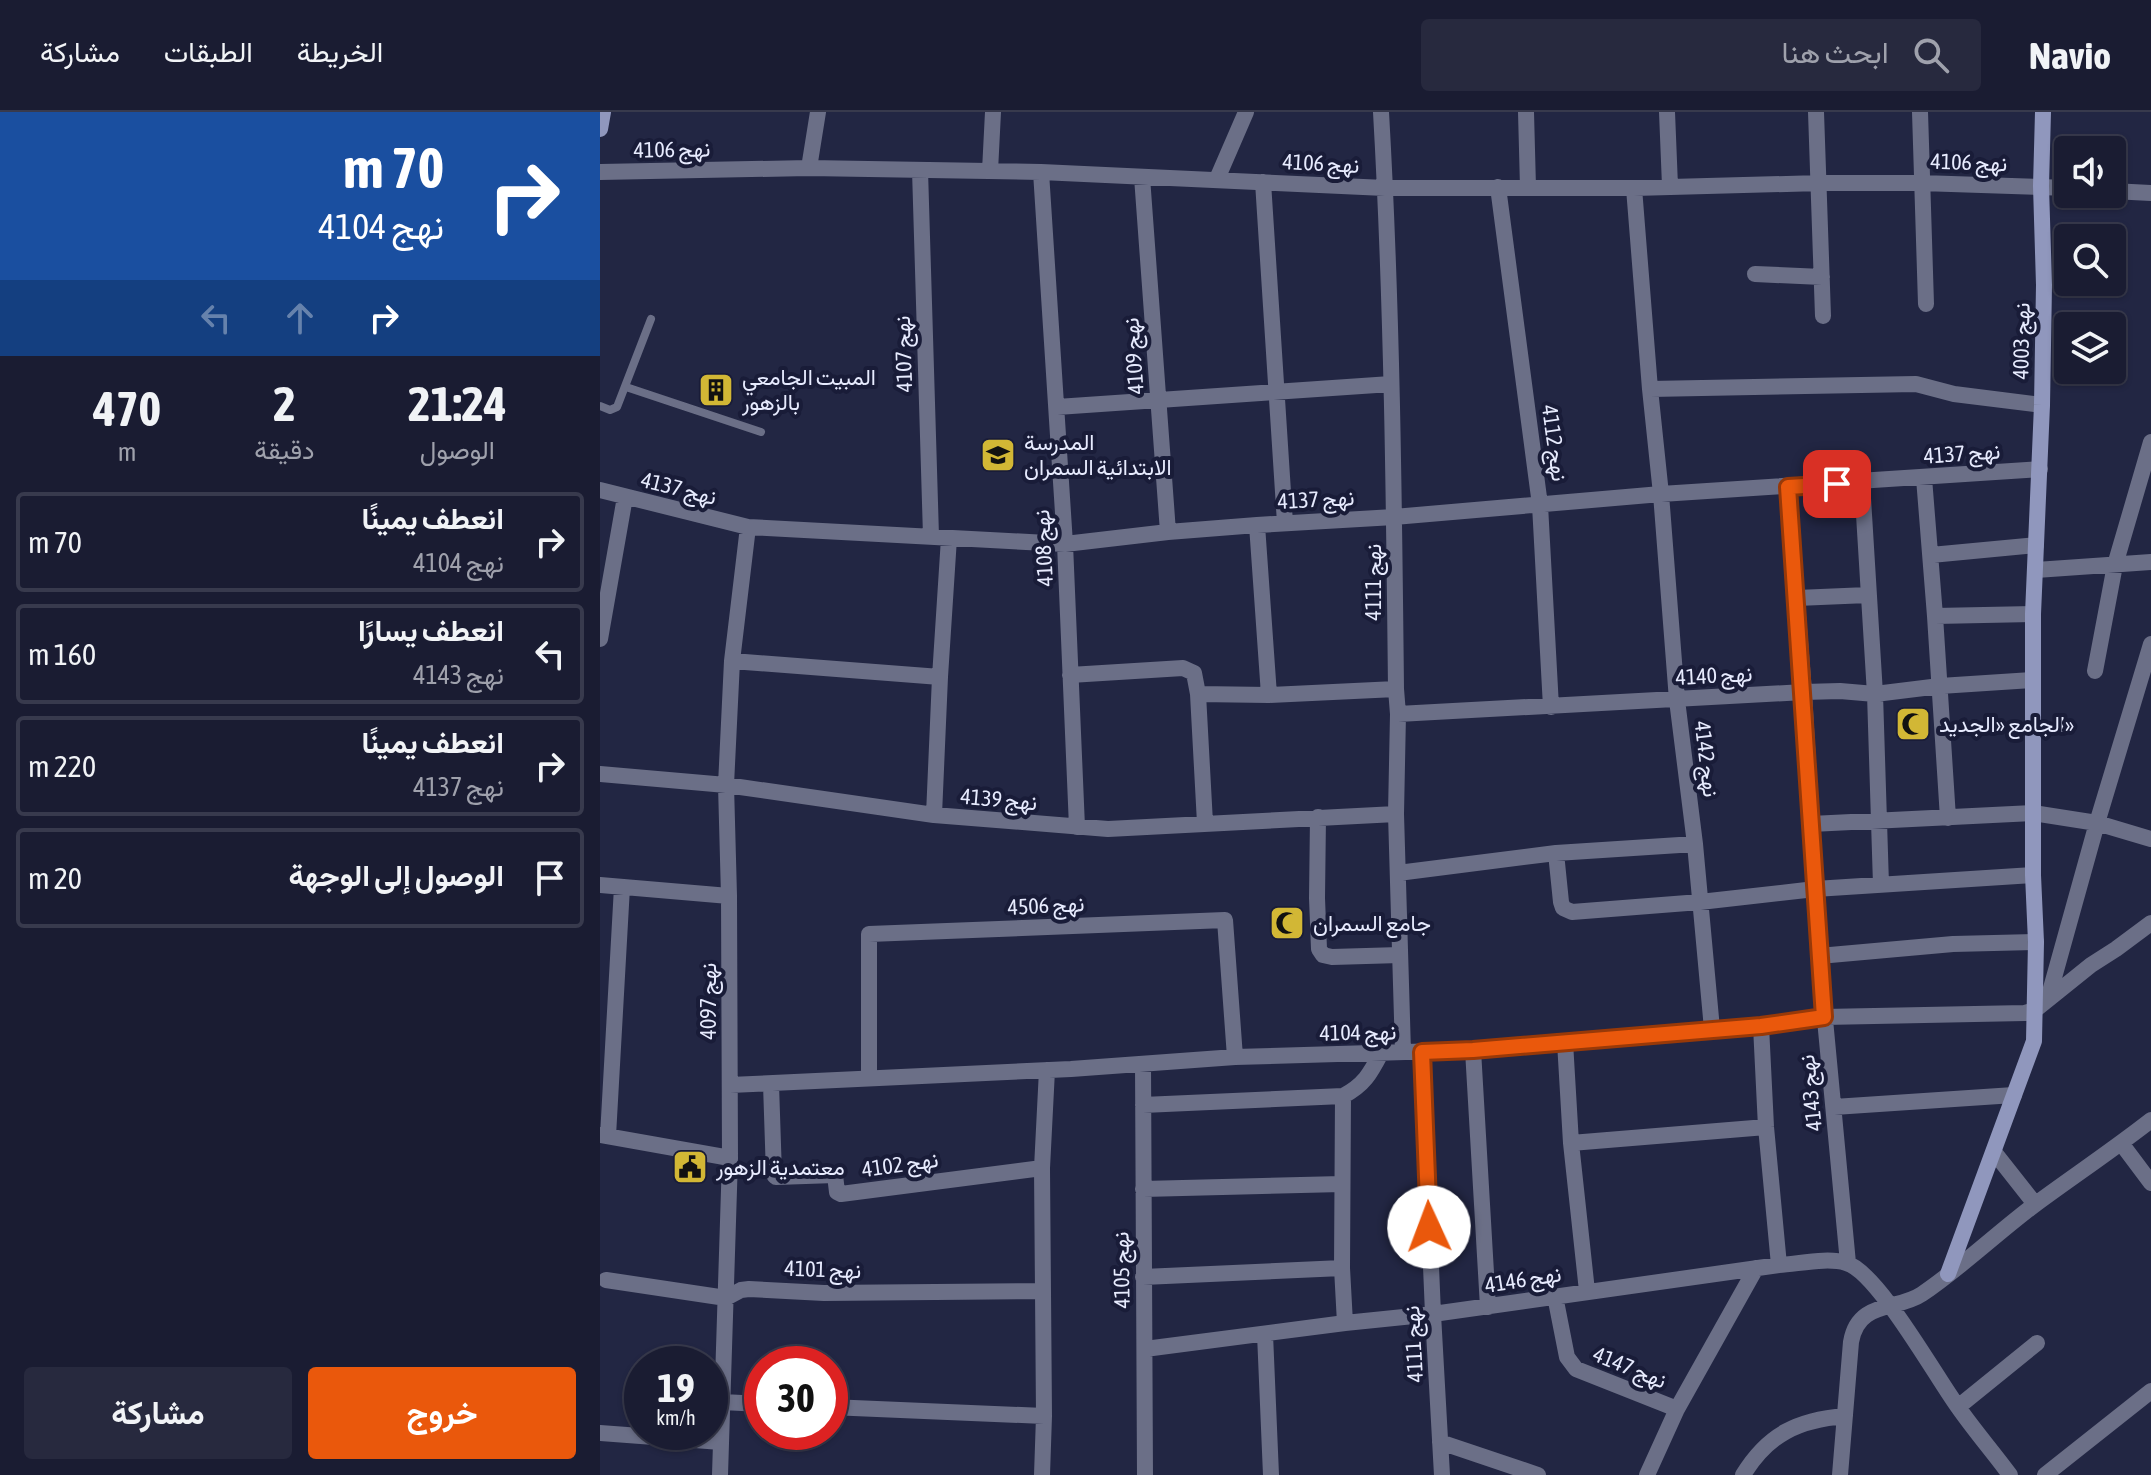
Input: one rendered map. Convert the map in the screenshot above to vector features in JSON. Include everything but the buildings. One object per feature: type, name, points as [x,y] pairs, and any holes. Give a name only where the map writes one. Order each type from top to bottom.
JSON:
[{"type":"street","points":[[600,129],[603,112]]},
{"type":"street","points":[[809,168],[818,112]]},
{"type":"street","points":[[990,171],[993,112]]},
{"type":"street","points":[[1217,179],[1246,112]]},
{"type":"street","name":"نهج 4111","points":[[1381,112],[1391,384],[1398,714],[1396,814],[1403,1052]]},
{"type":"street","points":[[1526,112],[1528,187]]},
{"type":"street","points":[[1667,112],[1670,186]]},
{"type":"street","points":[[1816,112],[1823,316]]},
{"type":"street","points":[[1920,112],[1926,304]]},
{"type":"street","name":"نهج 4003","points":[[1948,1274],[2034,1041],[2041,1005],[2033,875],[2032,680],[2042,405],[2043,112]]},
{"type":"street","name":"نهج 4106","points":[[600,172],[809,168],[1041,172],[1385,188],[1634,188],[1820,183],[2054,187]]},
{"type":"street","name":"نهج 4107","points":[[920,170],[931,536]]},
{"type":"street","name":"نهج 4108","points":[[1041,172],[1065,544],[1077,827]]},
{"type":"street","name":"نهج 4109","points":[[1142,177],[1168,532]]},
{"type":"street","points":[[1263,182],[1285,523]]},
{"type":"street","name":"نهج 4112","points":[[1498,187],[1540,505],[1551,707]]},
{"type":"street","name":"نهج 4142","points":[[1634,188],[1677,700],[1695,844],[1712,1029]]},
{"type":"street","points":[[2126,192],[2151,193]]},
{"type":"street","points":[[1755,274],[1822,277]]},
{"type":"street","points":[[1057,407],[1391,384]]},
{"type":"street","points":[[1650,389],[1916,384],[1954,394],[2042,405]]},
{"type":"street","points":[[2095,671],[2115,565],[2151,442]]},
{"type":"street","name":"نهج 4137","points":[[600,490],[748,527],[1065,544],[1257,525],[2040,469]]},
{"type":"street","points":[[1924,478],[1948,818]]},
{"type":"street","points":[[1862,482],[1875,694],[1881,885]]},
{"type":"street","name":"نهج 4143","points":[[1788,487],[1804,692],[1819,956],[1848,1263]]},
{"type":"street","points":[[600,639],[625,497]]},
{"type":"street","points":[[1257,525],[1269,695]]},
{"type":"street","name":"نهج 4097","points":[[724,1346],[730,1158],[726,785],[732,661],[748,527]]},
{"type":"street","points":[[934,815],[949,538]]},
{"type":"street","points":[[1931,555],[2036,545]]},
{"type":"street","points":[[2036,570],[2151,562]]},
{"type":"street","points":[[1797,598],[1868,595]]},
{"type":"street","points":[[1935,616],[2033,614]]},
{"type":"street","points":[[2041,1005],[2151,644]]},
{"type":"street","points":[[732,661],[940,677]]},
{"type":"street","points":[[1070,675],[1183,668],[1194,673],[1198,694],[1205,823]]},
{"type":"street","name":"نهج 4140","points":[[1398,714],[1804,692],[1875,694],[2032,680]]},
{"type":"street","points":[[1198,694],[1269,695],[1396,689]]},
{"type":"street","name":"نهج 4139","points":[[600,774],[726,785],[934,815],[1108,829],[1396,814]]},
{"type":"street","points":[[1811,824],[2033,813],[2097,823],[2151,839]]},
{"type":"street","points":[[1318,817],[1319,949],[1323,955],[1332,957],[1400,955]]},
{"type":"street","points":[[1398,873],[1556,853],[1695,844]]},
{"type":"street","points":[[1556,853],[1561,902],[1567,911],[1700,902],[1815,889],[2033,875]]},
{"type":"street","points":[[600,885],[729,896]]},
{"type":"street","points":[[622,887],[604,1136],[730,1158]]},
{"type":"street","name":"نهج 4506","points":[[869,1078],[869,934],[1225,920],[1235,1057]]},
{"type":"street","points":[[2041,1005],[2151,923]]},
{"type":"street","points":[[1819,956],[1953,944],[2036,942]]},
{"type":"street","name":"نهج 4104","points":[[730,1085],[1047,1070],[1235,1057],[1473,1050],[1761,1026],[1824,1017],[2025,1013],[2041,1005]]},
{"type":"street","points":[[1761,1026],[1766,1127],[1779,1265]]},
{"type":"street","points":[[1565,1042],[1571,1143],[1587,1291]]},
{"type":"street","points":[[1473,1050],[1488,1307]]},
{"type":"street","name":"نهج 4111","points":[[1422,1052],[1442,1475]]},
{"type":"street","points":[[1143,1105],[1343,1096],[1360,1087],[1381,1053]]},
{"type":"street","name":"نهج 4105","points":[[1143,1064],[1145,1475]]},
{"type":"street","points":[[1042,1475],[1042,1168],[1047,1070]]},
{"type":"street","name":"نهج 4102","points":[[771,1084],[776,1177],[835,1175],[837,1192],[841,1194],[1042,1168]]},
{"type":"street","points":[[1834,1107],[2014,1095]]},
{"type":"street","points":[[1343,1096],[1342,1268],[1345,1323]]},
{"type":"street","points":[[1840,1475],[1852,1333],[1868,1314],[1918,1297],[2035,1204],[2151,1120]]},
{"type":"street","points":[[1571,1143],[1766,1127]]},
{"type":"street","points":[[2121,1143],[2151,1183]]},
{"type":"street","points":[[1994,1152],[2035,1204]]},
{"type":"street","points":[[1143,1189],[1342,1184]]},
{"type":"street","points":[[1848,1263],[1867,1278],[1890,1304],[1958,1407],[2010,1475]]},
{"type":"street","name":"نهج 4146","points":[[1145,1349],[1488,1307],[1779,1265],[1848,1263]]},
{"type":"street","points":[[1143,1277],[1342,1268]]},
{"type":"street","name":"نهج 4147","points":[[1555,1296],[1567,1357],[1572,1365],[1591,1376],[1677,1409],[1756,1268]]},
{"type":"street","name":"نهج 4101","points":[[606,1280],[726,1298],[749,1289],[824,1293],[1042,1291]]},
{"type":"street","points":[[1265,1334],[1271,1475]]},
{"type":"street","points":[[1958,1407],[2037,1343]]},
{"type":"street","points":[[2045,1475],[2151,1391]]},
{"type":"street","points":[[848,1408],[1044,1416]]},
{"type":"street","points":[[1647,1475],[1677,1409]]},
{"type":"street","points":[[1743,1475],[1764,1446],[1782,1433],[1822,1418],[1845,1416]]},
{"type":"street","points":[[600,1433],[624,1435]]},
{"type":"street","points":[[1440,1442],[1538,1475]]},
{"type":"street","name":"نهج 4097","points":[[720,1475],[721,1450]]},
{"type":"lane","points":[[600,406],[610,410],[617,407],[651,319]]},
{"type":"lane","points":[[626,387],[761,432]]},
{"type":"place","name":"المبيت الجامعي بالزهور","points":[[716,390]]},
{"type":"place","name":"المدرسة الابتدائية السمران","points":[[998,455]]},
{"type":"place","name":"الجامع «الجديد»","points":[[1913,724]]},
{"type":"place","name":"جامع السمران","points":[[1287,923]]},
{"type":"place","name":"معتمدية الزهور","points":[[690,1167]]},
{"type":"route","points":[[1429,1227],[1422,1052],[1761,1026],[1824,1017],[1788,487],[1837,484]]}]
